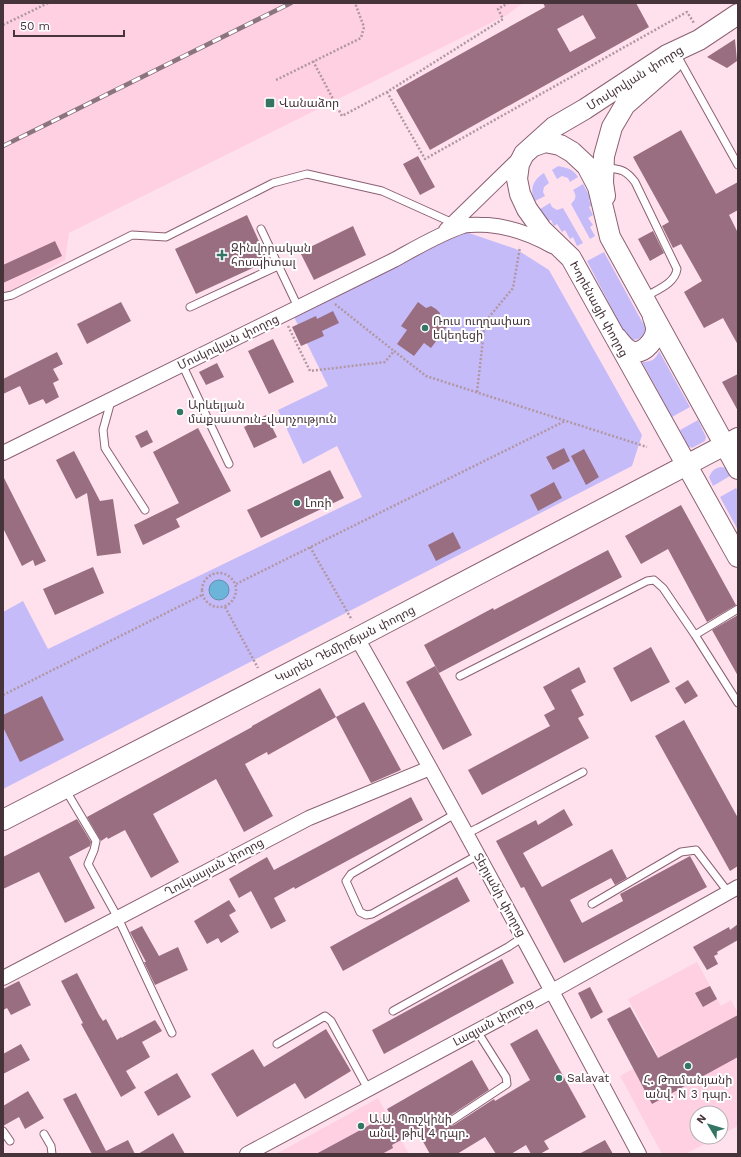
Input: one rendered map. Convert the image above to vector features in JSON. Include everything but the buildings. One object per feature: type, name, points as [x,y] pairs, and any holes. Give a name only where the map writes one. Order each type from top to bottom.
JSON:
[{"type":"street","name":"Մոսկովյան փողոց","points":[[529,150],[554,127],[667,56],[701,39],[738,14]]},
{"type":"street","points":[[610,237],[603,183],[604,156],[612,128],[625,105],[701,39]]},
{"type":"street","points":[[453,227],[529,150],[545,142],[560,145],[572,152],[587,166],[598,187],[610,237],[647,304],[731,441],[738,469]]},
{"type":"street","name":"Խորենացի փողոց","points":[[529,150],[519,164],[517,179],[520,194],[527,209],[542,230],[571,258],[738,557]]},
{"type":"street","name":"Մոսկովյան փողոց","points":[[3,453],[394,260],[440,236],[453,227],[478,224],[513,229],[543,241],[571,258]]},
{"type":"street","points":[[612,332],[624,348],[634,352],[645,349],[654,340],[656,329],[647,304]]},
{"type":"street","name":"Կարեն Դեմիրճյան փողոց","points":[[3,820],[65,788],[355,629],[731,441]]},
{"type":"street","name":"Տերյանի փողոց","points":[[355,629],[523,937],[639,1154]]},
{"type":"street","name":"Ղուկասյան փողոց","points":[[3,978],[309,818],[430,768]]},
{"type":"street","name":"Լազյան փողոց","points":[[247,1154],[552,991],[733,890]]},
{"type":"lane","points":[[679,59],[738,165]]},
{"type":"lane","points":[[604,167],[625,171],[635,182],[677,269],[672,281],[647,304]]},
{"type":"lane","points":[[3,297],[12,295],[132,235],[166,236],[273,183],[307,174],[382,190],[453,227]]},
{"type":"lane","points":[[261,229],[298,307]]},
{"type":"lane","points":[[190,307],[278,266]]},
{"type":"lane","points":[[182,364],[229,464]]},
{"type":"lane","points":[[112,399],[103,430],[105,448],[145,510]]},
{"type":"lane","points":[[460,676],[646,580],[654,580],[663,588],[738,703]]},
{"type":"lane","points":[[695,635],[738,609]]},
{"type":"lane","points":[[466,834],[583,772]]},
{"type":"lane","points":[[65,788],[96,841],[88,864],[118,918],[172,1033]]},
{"type":"lane","points":[[455,814],[351,874],[346,881],[360,912],[366,915],[372,914],[478,855]]},
{"type":"lane","points":[[592,904],[681,852],[696,850],[733,890]]},
{"type":"lane","points":[[393,1011],[508,947],[523,937]]},
{"type":"lane","points":[[278,1044],[325,1016],[330,1021],[368,1089]]},
{"type":"lane","points":[[451,1121],[507,1084],[506,1077],[477,1031]]},
{"type":"lane","points":[[3,1131],[10,1141]]},
{"type":"lane","points":[[44,1134],[51,1146],[52,1154]]},
{"type":"path","points":[[3,25],[48,3]]},
{"type":"path","points":[[276,80],[361,38],[364,27],[355,3]]},
{"type":"path","points":[[313,61],[342,116],[387,92],[503,20],[498,9],[508,3]]},
{"type":"path","points":[[387,92],[425,159],[687,12],[701,39]]},
{"type":"path","points":[[477,392],[486,322],[513,288],[520,248]]},
{"type":"path","points":[[323,294],[426,376],[647,447]]},
{"type":"path","points":[[282,315],[310,371],[385,362],[394,351]]},
{"type":"path","points":[[236,584],[566,421]]},
{"type":"path","points":[[310,547],[355,629]]},
{"type":"path","points":[[216,573],[228,575],[236,584],[237,590],[234,600],[225,607],[213,607],[204,600],[202,595],[203,584],[206,579],[216,573]]},
{"type":"path","points":[[3,695],[202,595]]},
{"type":"path","points":[[225,607],[258,668]]},
{"type":"shaded area","points":[[3,3],[523,3],[507,15],[69,233],[65,260],[10,291],[3,293]]},
{"type":"shaded area","points":[[558,166],[570,169],[578,177],[570,182],[568,178],[562,176],[557,179],[552,170]]},
{"type":"shaded area","points":[[544,173],[549,183],[544,187],[543,192],[545,196],[535,201],[532,193],[533,185]]},
{"type":"shaded area","points":[[583,184],[591,199],[589,200],[592,205],[589,207],[593,215],[588,218],[593,225],[590,227],[595,236],[590,239],[571,204],[575,197],[573,190]]},
{"type":"shaded area","points":[[550,203],[552,207],[557,210],[563,208],[583,243],[577,246],[573,237],[570,239],[565,230],[562,232],[557,224],[554,226],[551,220],[547,221],[540,209]]},
{"type":"shaded area","points":[[466,232],[516,249],[549,270],[642,435],[632,466],[3,789],[3,612],[23,601],[48,649],[362,497],[337,446],[303,464],[278,410],[328,386],[291,311],[394,260]]},
{"type":"shaded area","points":[[604,252],[646,329],[639,339],[634,340],[627,338],[587,261]]},
{"type":"shaded area","points":[[659,351],[690,407],[672,417],[642,362],[652,360],[656,357]]},
{"type":"shaded area","points":[[698,420],[706,437],[705,441],[692,448],[688,446],[680,430]]},
{"type":"shaded area","points":[[721,467],[726,468],[730,476],[713,486],[709,477],[714,470]]},
{"type":"shaded area","points":[[736,488],[738,491],[738,530],[720,497]]},
{"type":"shaded area","name":"Հ. Թումանյանի անվ. N 3 դպր.","points":[[697,962],[721,1006],[731,1000],[738,1013],[738,1126],[729,1131],[729,1105],[689,1105],[689,1145],[702,1145],[686,1154],[662,1154],[620,1076],[658,1055],[628,999]]},
{"type":"shaded area","name":"Ա.Ս. Պուշկինի անվ. թիվ 4 դպր.","points":[[378,1098],[409,1154],[276,1154]]},
{"type":"water","points":[[219,580],[226,583],[229,590],[226,597],[219,600],[212,597],[209,590],[212,583]]},
{"type":"railway","points":[[3,146],[291,3]]},
{"type":"place","name":"Վանաձոր","points":[[270,103]]},
{"type":"place","name":"Զինվորական հոսպիտալ","points":[[222,255]]},
{"type":"place","name":"Ռուս ուղղափառ եկեղեցի","points":[[425,328]]},
{"type":"place","name":"Արևելյան մաքսատուն-վարչություն","points":[[180,412]]},
{"type":"place","name":"Լոռի","points":[[297,503]]},
{"type":"place","name":"Հ. Թումանյանի անվ. N 3 դպր.","points":[[688,1066]]},
{"type":"place","name":"Salavat","points":[[559,1078]]},
{"type":"place","name":"Ա.Ս. Պուշկինի անվ. թիվ 4 դպր.","points":[[361,1126]]}]
